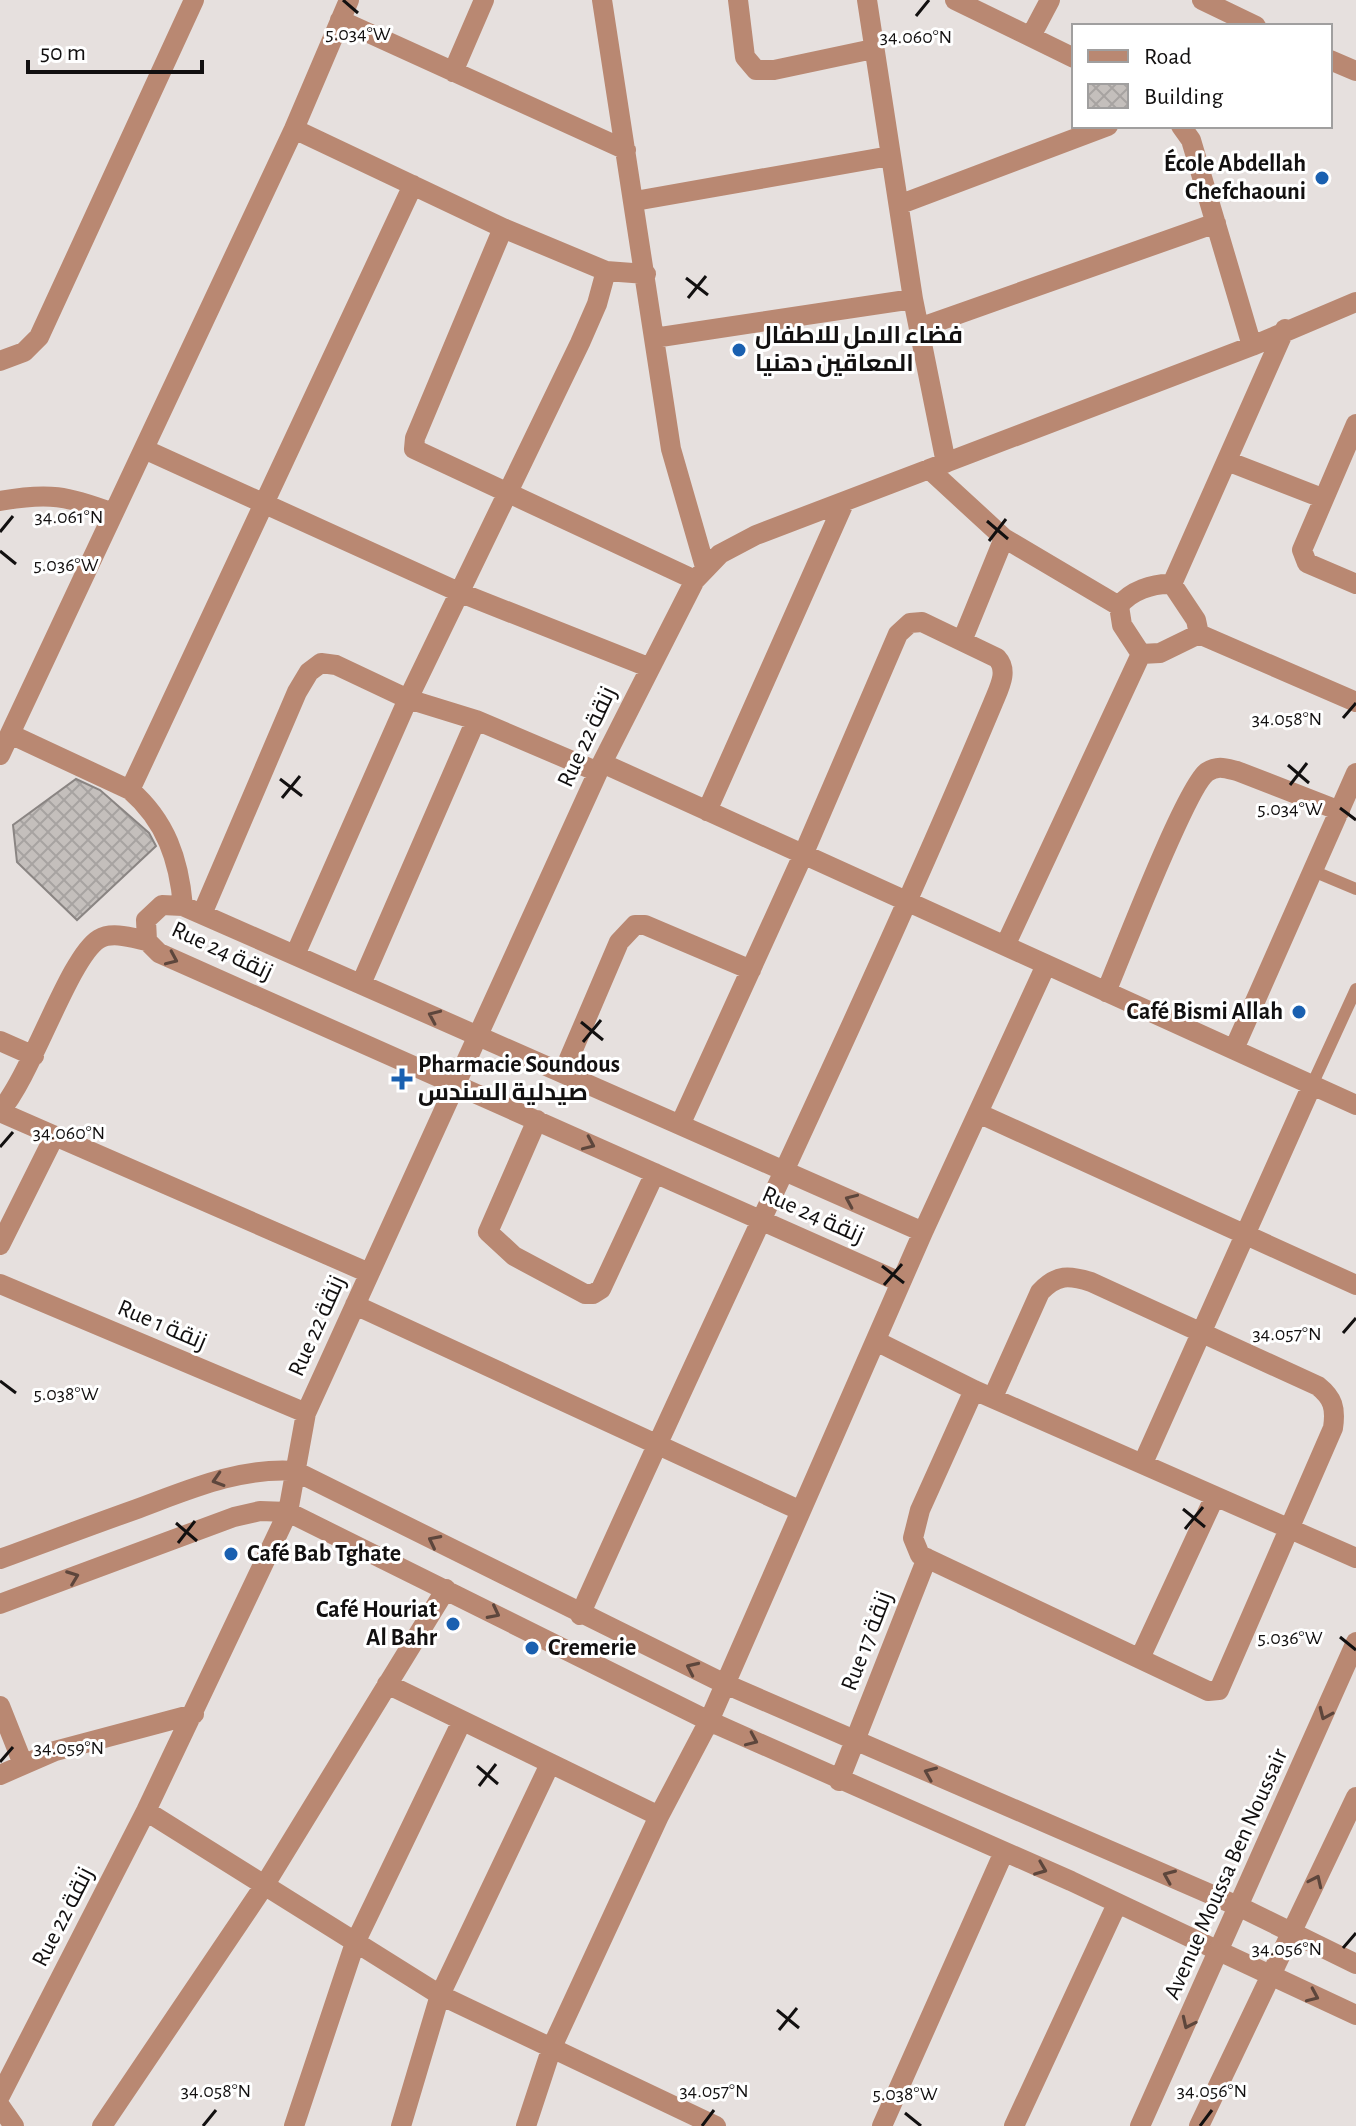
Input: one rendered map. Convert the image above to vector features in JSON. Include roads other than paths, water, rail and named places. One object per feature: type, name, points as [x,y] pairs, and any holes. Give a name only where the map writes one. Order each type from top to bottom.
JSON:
[{"type":"street","points":[[0,361],[24,352],[39,337],[194,0]]},
{"type":"street","points":[[0,755],[294,129],[349,0]]},
{"type":"street","points":[[453,72],[484,0]]},
{"type":"street","points":[[602,0],[671,449],[700,574]]},
{"type":"street","points":[[738,0],[745,57],[756,70],[774,70],[873,49]]},
{"type":"street","points":[[867,0],[890,156],[901,204],[937,466],[1004,538],[1119,606]]},
{"type":"street","points":[[955,0],[1072,57]]},
{"type":"street","points":[[1031,36],[1050,0]]},
{"type":"street","points":[[1202,0],[1252,24]]},
{"type":"street","points":[[340,20],[626,150]]},
{"type":"street","points":[[1332,61],[1356,71]]},
{"type":"street","points":[[901,204],[1103,128]]},
{"type":"street","points":[[294,129],[503,228],[606,271],[646,274]]},
{"type":"street","points":[[1190,131],[1252,346]]},
{"type":"street","points":[[635,201],[890,156]]},
{"type":"street","points":[[130,790],[413,185]]},
{"type":"street","points":[[919,328],[1216,223]]},
{"type":"street","points":[[503,228],[412,445],[418,453],[507,494],[700,574]]},
{"type":"street","points":[[295,955],[408,699],[580,343],[597,304],[606,271]]},
{"type":"street","points":[[654,338],[913,299]]},
{"type":"street","points":[[700,574],[738,543],[1252,346],[1285,329],[1356,302]]},
{"type":"street","points":[[1172,584],[1285,329]]},
{"type":"street","points":[[1356,424],[1306,537],[1303,558],[1307,563],[1356,584]]},
{"type":"street","points":[[144,449],[461,593],[648,667]]},
{"type":"street","points":[[1227,461],[1322,498]]},
{"type":"street","points":[[0,501],[41,493],[77,500],[113,513]]},
{"type":"street","points":[[707,811],[844,503]]},
{"type":"street","points":[[962,641],[1004,538]]},
{"type":"street","name":"Rue 22 زنقة","points":[[0,2096],[194,1714],[288,1512],[306,1413],[600,768],[648,667],[700,574]]},
{"type":"street","points":[[1141,654],[1122,625],[1119,606],[1124,599],[1150,586],[1172,584]]},
{"type":"street","points":[[1172,584],[1196,620],[1199,634]]},
{"type":"street","points":[[580,1615],[760,1219],[909,903],[1003,673],[1003,664],[997,658],[922,622],[910,623],[898,634],[803,855],[680,1125]]},
{"type":"street","points":[[1141,654],[1160,653],[1199,634],[1356,702]]},
{"type":"street","points":[[1005,946],[1141,654]]},
{"type":"street","points":[[192,910],[309,672],[321,663],[336,665],[408,699],[476,720],[707,811],[1356,1105]]},
{"type":"street","points":[[361,984],[476,720]]},
{"type":"street","points":[[10,734],[130,790],[146,804],[171,846],[192,910]]},
{"type":"street","points":[[1106,992],[1179,820],[1205,773],[1220,766],[1340,811]]},
{"type":"street","points":[[1234,1049],[1356,773]]},
{"type":"street","name":"Rue 24 زنقة","points":[[900,1282],[159,953],[147,941],[146,920],[152,911],[172,903],[192,910],[923,1232]]},
{"type":"street","points":[[563,1073],[619,942],[635,925],[645,925],[751,970]]},
{"type":"street","points":[[147,941],[111,936],[88,948],[34,1056],[0,1112],[369,1273]]},
{"type":"street","points":[[526,2126],[552,2047],[659,1816],[709,1721],[900,1282],[1046,965]]},
{"type":"street","points":[[0,1041],[34,1056]]},
{"type":"street","points":[[1143,1463],[1243,1233],[1312,1085]]},
{"type":"street","points":[[978,1113],[1356,1285]]},
{"type":"street","points":[[537,1120],[488,1232],[514,1256],[585,1294],[601,1289],[655,1173]]},
{"type":"street","points":[[0,1245],[54,1137]]},
{"type":"street","name":"Rue 17 زنقة","points":[[839,1781],[924,1557],[913,1538],[920,1510],[1040,1292],[1052,1279],[1069,1275],[1200,1332]]},
{"type":"street","name":"Rue 1 زنقة","points":[[0,1284],[306,1413]]},
{"type":"street","points":[[355,1305],[799,1510]]},
{"type":"street","points":[[924,1557],[1208,1691],[1219,1690],[1333,1428],[1336,1412],[1331,1396],[1318,1386],[1200,1332]]},
{"type":"street","points":[[876,1341],[984,1394],[1356,1558]]},
{"type":"street","points":[[0,1559],[192,1488],[255,1471],[295,1471],[580,1615],[723,1683],[1240,1907],[1356,1964]]},
{"type":"street","points":[[1140,1658],[1215,1496]]},
{"type":"street","points":[[0,1604],[234,1517],[260,1511],[288,1512],[709,1721],[1356,2015]]},
{"type":"street","points":[[102,2126],[264,1886],[446,1589]]},
{"type":"street","name":"Avenue Moussa Ben Noussair","points":[[1140,2126],[1221,1952],[1356,1642]]},
{"type":"street","points":[[387,1684],[461,1723],[659,1816]]},
{"type":"street","points":[[0,1706],[23,1764]]},
{"type":"street","points":[[0,1775],[55,1751],[194,1714]]},
{"type":"street","points":[[294,2126],[355,1943],[461,1723]]},
{"type":"street","points":[[401,2126],[440,1995],[550,1764]]},
{"type":"street","points":[[1199,2126],[1356,1797]]},
{"type":"street","points":[[146,1811],[440,1995],[716,2126]]},
{"type":"street","points":[[882,2126],[1003,1854]]},
{"type":"street","points":[[1014,2126],[1117,1904]]},
{"type":"street","points":[[0,2106],[14,2126]]},
{"type":"lane","points":[[1313,871],[1356,889]]},
{"type":"lane","points":[[1312,1085],[1356,989]]},
{"type":"place","name":"École Abdellah Chefchaouni","points":[[1322,178]]},
{"type":"place","name":"فضاء الامل للاطفال المعاقين دهنيا","points":[[739,350]]},
{"type":"place","name":"Café Bismi Allah","points":[[1299,1012]]},
{"type":"place","name":"Pharmacie Soundous صيدلية السندس","points":[[402,1079]]},
{"type":"place","name":"Café Bab Tghate","points":[[231,1554]]},
{"type":"place","name":"Café Houriat Al Bahr","points":[[453,1624]]},
{"type":"place","name":"Cremerie","points":[[532,1648]]}]
